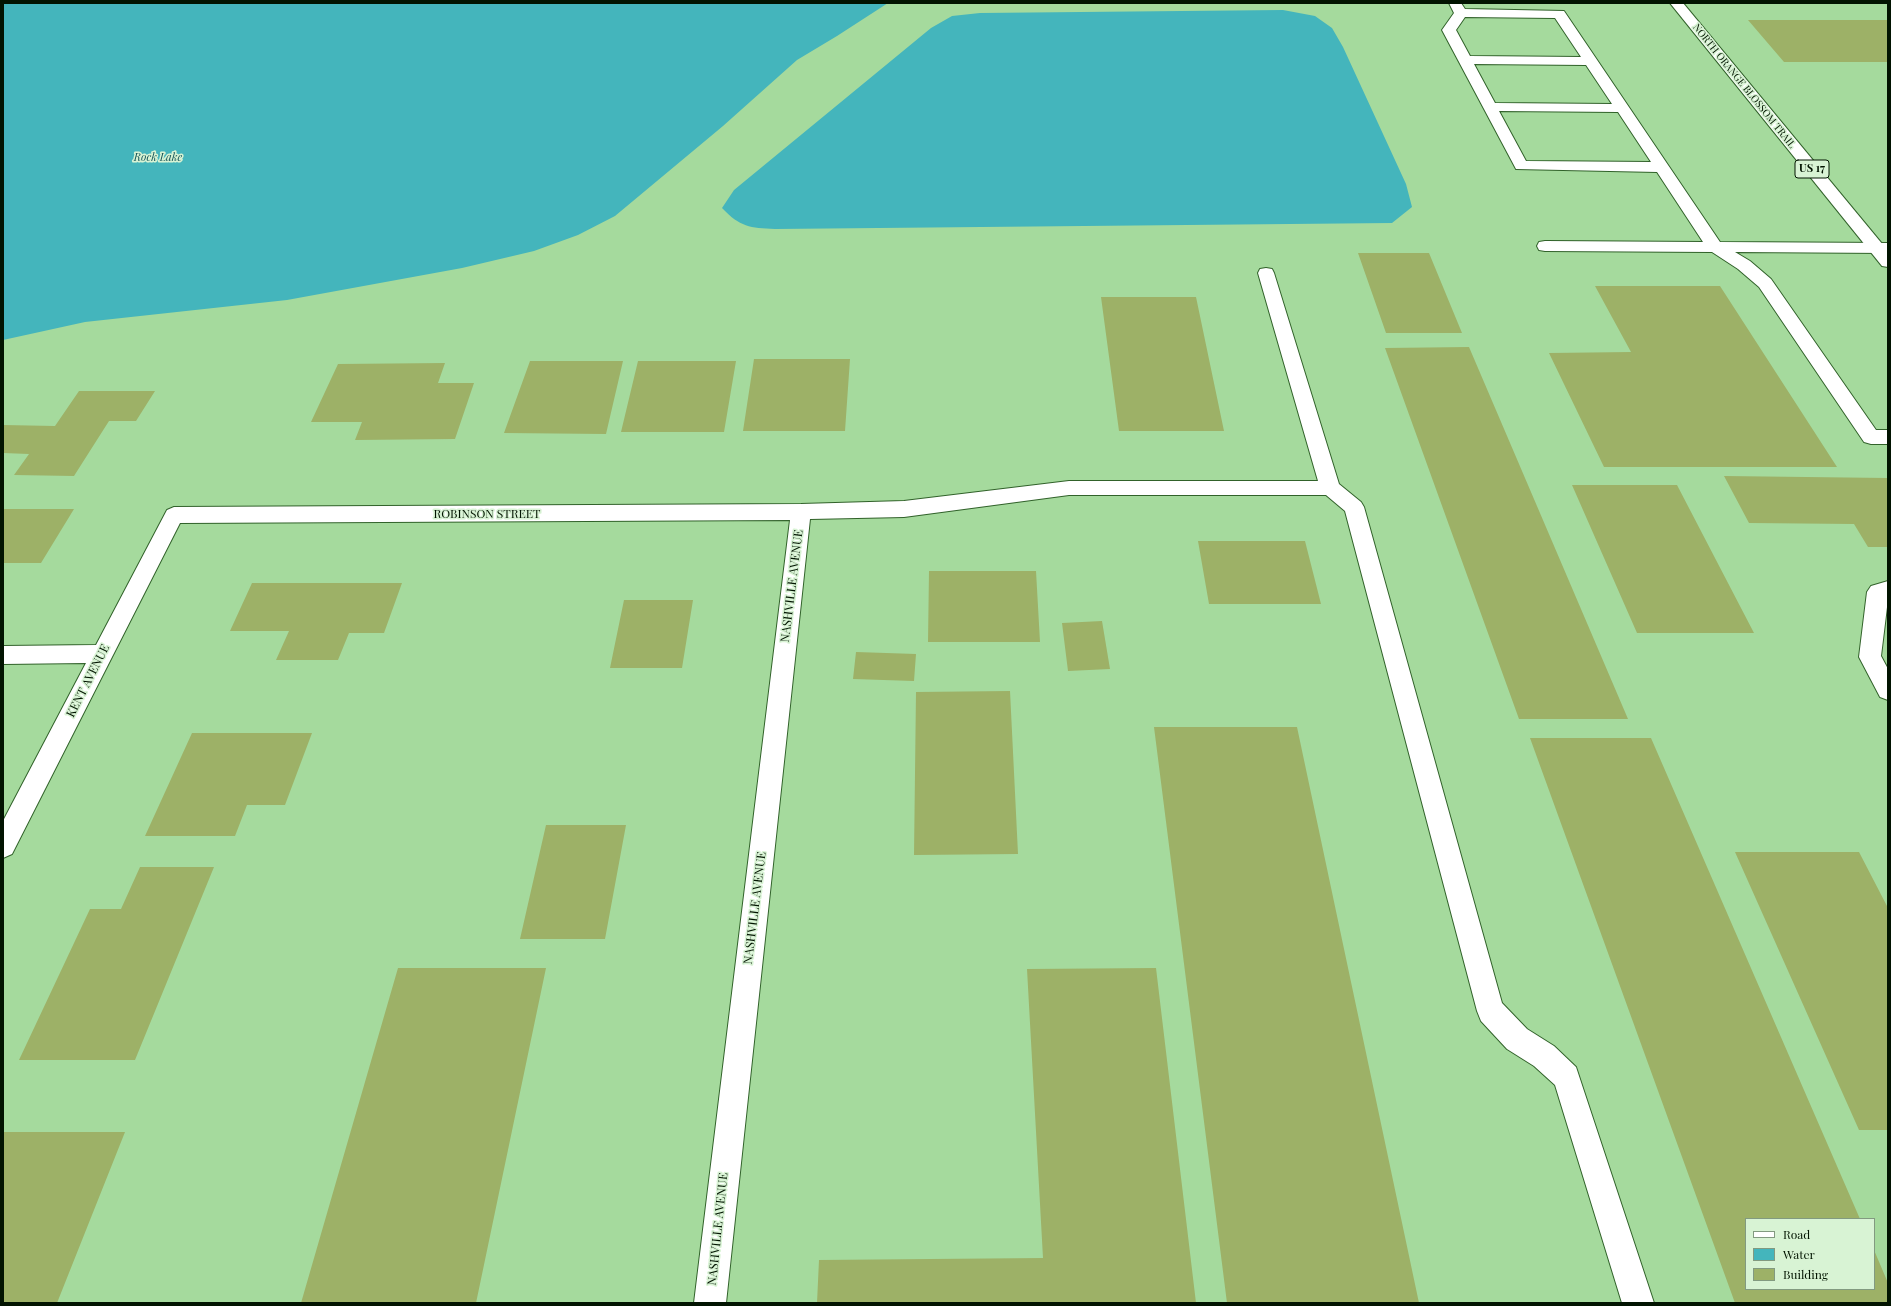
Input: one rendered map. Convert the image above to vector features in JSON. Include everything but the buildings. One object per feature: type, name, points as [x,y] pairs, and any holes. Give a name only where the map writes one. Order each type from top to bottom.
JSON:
[{"type":"street","name":"NORTH ORANGE BLOSSOM TRAIL","points":[[1676,3],[1882,248],[1888,262]]},
{"type":"street","points":[[1662,167],[1521,166],[1449,30],[1458,8],[1559,14],[1662,167],[1715,247],[1744,265],[1765,283],[1880,437]]},
{"type":"street","points":[[1464,60],[1591,61]]},
{"type":"street","points":[[1489,107],[1622,108]]},
{"type":"street","points":[[1545,246],[1882,248]]},
{"type":"street","points":[[1266,273],[1330,488],[1354,507],[1491,1011],[1517,1039],[1544,1056],[1566,1077],[1638,1303]]},
{"type":"street","name":"ROBINSON STREET","points":[[174,515],[801,512],[904,509],[1069,488],[1330,488]]},
{"type":"street","name":"NASHVILLE AVENUE","points":[[710,1303],[801,512]]},
{"type":"street","name":"KENT AVENUE","points":[[3,846],[174,515]]},
{"type":"street","points":[[1888,590],[1878,592],[1870,657],[1888,690]]},
{"type":"street","points":[[3,655],[102,654]]},
{"type":"water","name":"Rock Lake","points":[[3,3],[888,3],[797,60],[723,126],[615,216],[578,235],[534,251],[462,268],[287,300],[85,322],[3,340]]},
{"type":"water","points":[[1283,10],[1315,16],[1332,28],[1343,47],[1406,184],[1412,207],[1392,223],[775,229],[752,227],[740,223],[722,208],[734,190],[931,28],[952,16],[980,13]]}]
